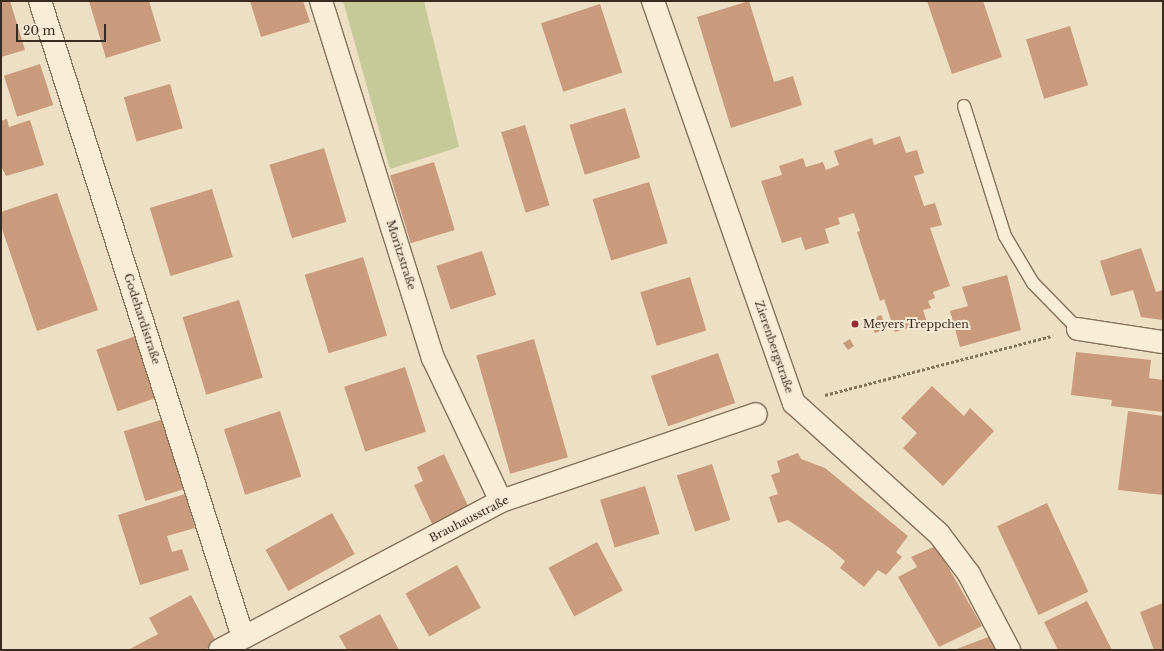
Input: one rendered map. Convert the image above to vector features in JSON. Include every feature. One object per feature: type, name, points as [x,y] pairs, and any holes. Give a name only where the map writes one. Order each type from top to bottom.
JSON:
[{"type":"street","name":"Godehardistraße","points":[[40,1],[243,637]]},
{"type":"street","name":"Moritzstraße","points":[[321,1],[433,358],[501,501]]},
{"type":"street","name":"Zierenbergstraße","points":[[653,1],[794,403],[939,534],[969,574],[1009,650]]},
{"type":"street","points":[[1078,329],[1163,342]]},
{"type":"street","name":"Brauhausstraße","points":[[220,650],[501,501],[756,414]]},
{"type":"lane","points":[[964,106],[1005,236],[1033,283],[1078,329]]},
{"type":"path","points":[[794,403],[1078,329]]},
{"type":"green space","points":[[343,1],[424,1],[459,147],[390,169]]},
{"type":"building","points":[[1,1],[10,1],[25,50],[1,57]]},
{"type":"building","points":[[89,1],[149,1],[161,41],[106,58]]},
{"type":"building","points":[[250,1],[303,1],[310,22],[261,37]]},
{"type":"building","points":[[749,1],[774,82],[793,76],[802,105],[731,128],[697,17]]},
{"type":"building","points":[[927,1],[983,1],[1002,57],[952,74]]},
{"type":"building","points":[[600,4],[622,72],[563,92],[541,23]]},
{"type":"building","points":[[1070,26],[1088,85],[1044,99],[1026,39]]},
{"type":"building","points":[[40,64],[53,105],[17,117],[4,76]]},
{"type":"building","points":[[170,84],[183,128],[137,141],[124,97]]},
{"type":"building","points":[[625,108],[640,158],[585,175],[570,125]]},
{"type":"building","points":[[7,119],[9,127],[30,120],[44,165],[6,176],[1,166],[1,121]]},
{"type":"building","points":[[525,125],[550,205],[526,213],[501,132]]},
{"type":"building","points":[[900,136],[906,153],[917,150],[924,173],[914,176],[924,206],[935,203],[942,225],[930,228],[950,286],[933,292],[935,298],[928,301],[931,308],[923,310],[927,322],[895,332],[884,299],[880,301],[857,232],[860,231],[854,213],[838,218],[840,224],[825,229],[829,243],[805,250],[801,237],[782,243],[761,181],[782,175],[779,166],[803,158],[806,167],[823,162],[826,170],[839,165],[834,151],[872,138],[874,145]]},
{"type":"building","points":[[324,148],[347,222],[292,238],[269,165]]},
{"type":"building","points":[[434,162],[455,230],[411,243],[390,175]]},
{"type":"building","points":[[649,182],[668,243],[611,260],[593,199]]},
{"type":"building","points":[[212,189],[233,257],[171,276],[150,208]]},
{"type":"building","points":[[57,193],[98,310],[37,331],[1,226],[1,212]]},
{"type":"building","points":[[1141,248],[1156,292],[1163,290],[1163,320],[1141,317],[1133,290],[1111,296],[1100,261]]},
{"type":"building","points":[[482,251],[496,295],[451,310],[436,266]]},
{"type":"building","points":[[363,257],[387,335],[329,353],[305,275]]},
{"type":"building","points":[[1007,275],[1021,330],[960,347],[950,311],[968,306],[962,287]]},
{"type":"building","points":[[690,277],[706,331],[657,346],[640,292]]},
{"type":"building","points":[[239,300],[263,377],[206,395],[183,317]]},
{"type":"building","points":[[881,315],[887,328],[875,333],[869,320]]},
{"type":"building","points":[[136,336],[157,397],[117,411],[96,350]]},
{"type":"building","points":[[534,339],[568,457],[510,474],[476,356]]},
{"type":"building","points":[[850,339],[854,346],[848,350],[843,343]]},
{"type":"building","points":[[1076,352],[1151,360],[1149,378],[1163,380],[1163,412],[1111,406],[1112,400],[1071,395]]},
{"type":"building","points":[[718,353],[735,403],[668,426],[651,376]]},
{"type":"building","points":[[405,367],[426,432],[365,451],[344,387]]},
{"type":"building","points":[[932,386],[964,416],[970,408],[994,431],[943,486],[903,448],[917,433],[901,418]]},
{"type":"building","points":[[280,411],[301,477],[245,495],[224,429]]},
{"type":"building","points":[[1128,411],[1163,416],[1163,495],[1118,490]]},
{"type":"building","points":[[164,419],[185,489],[145,501],[124,431]]},
{"type":"building","points":[[798,453],[801,459],[825,468],[908,536],[896,552],[902,557],[886,575],[878,570],[864,587],[840,568],[845,561],[828,547],[788,520],[778,523],[769,497],[778,494],[771,475],[780,472],[777,461]]},
{"type":"building","points":[[444,454],[469,508],[432,524],[414,485],[423,481],[417,467]]},
{"type":"building","points":[[712,464],[730,520],[695,532],[677,475]]},
{"type":"building","points":[[645,486],[660,534],[615,548],[600,500]]},
{"type":"building","points":[[185,494],[195,528],[167,536],[172,552],[182,549],[189,570],[140,585],[118,515]]},
{"type":"building","points":[[1047,503],[1088,592],[1039,615],[997,526]]},
{"type":"building","points":[[332,513],[355,554],[288,591],[266,550]]},
{"type":"building","points":[[597,542],[623,591],[574,616],[548,568]]},
{"type":"building","points":[[936,546],[982,626],[939,647],[898,577],[917,567],[911,557]]},
{"type":"building","points":[[457,565],[481,608],[429,636],[405,594]]},
{"type":"building","points":[[191,595],[217,643],[204,650],[128,650],[158,634],[149,618]]},
{"type":"building","points":[[1087,601],[1112,650],[1058,650],[1044,622]]},
{"type":"building","points":[[1163,603],[1163,650],[1154,650],[1140,612]]},
{"type":"building","points":[[380,614],[399,650],[347,650],[339,636]]},
{"type":"building","points":[[991,636],[996,650],[954,650]]},
{"type":"place","name":"Meyers Treppchen","points":[[855,324]]}]
